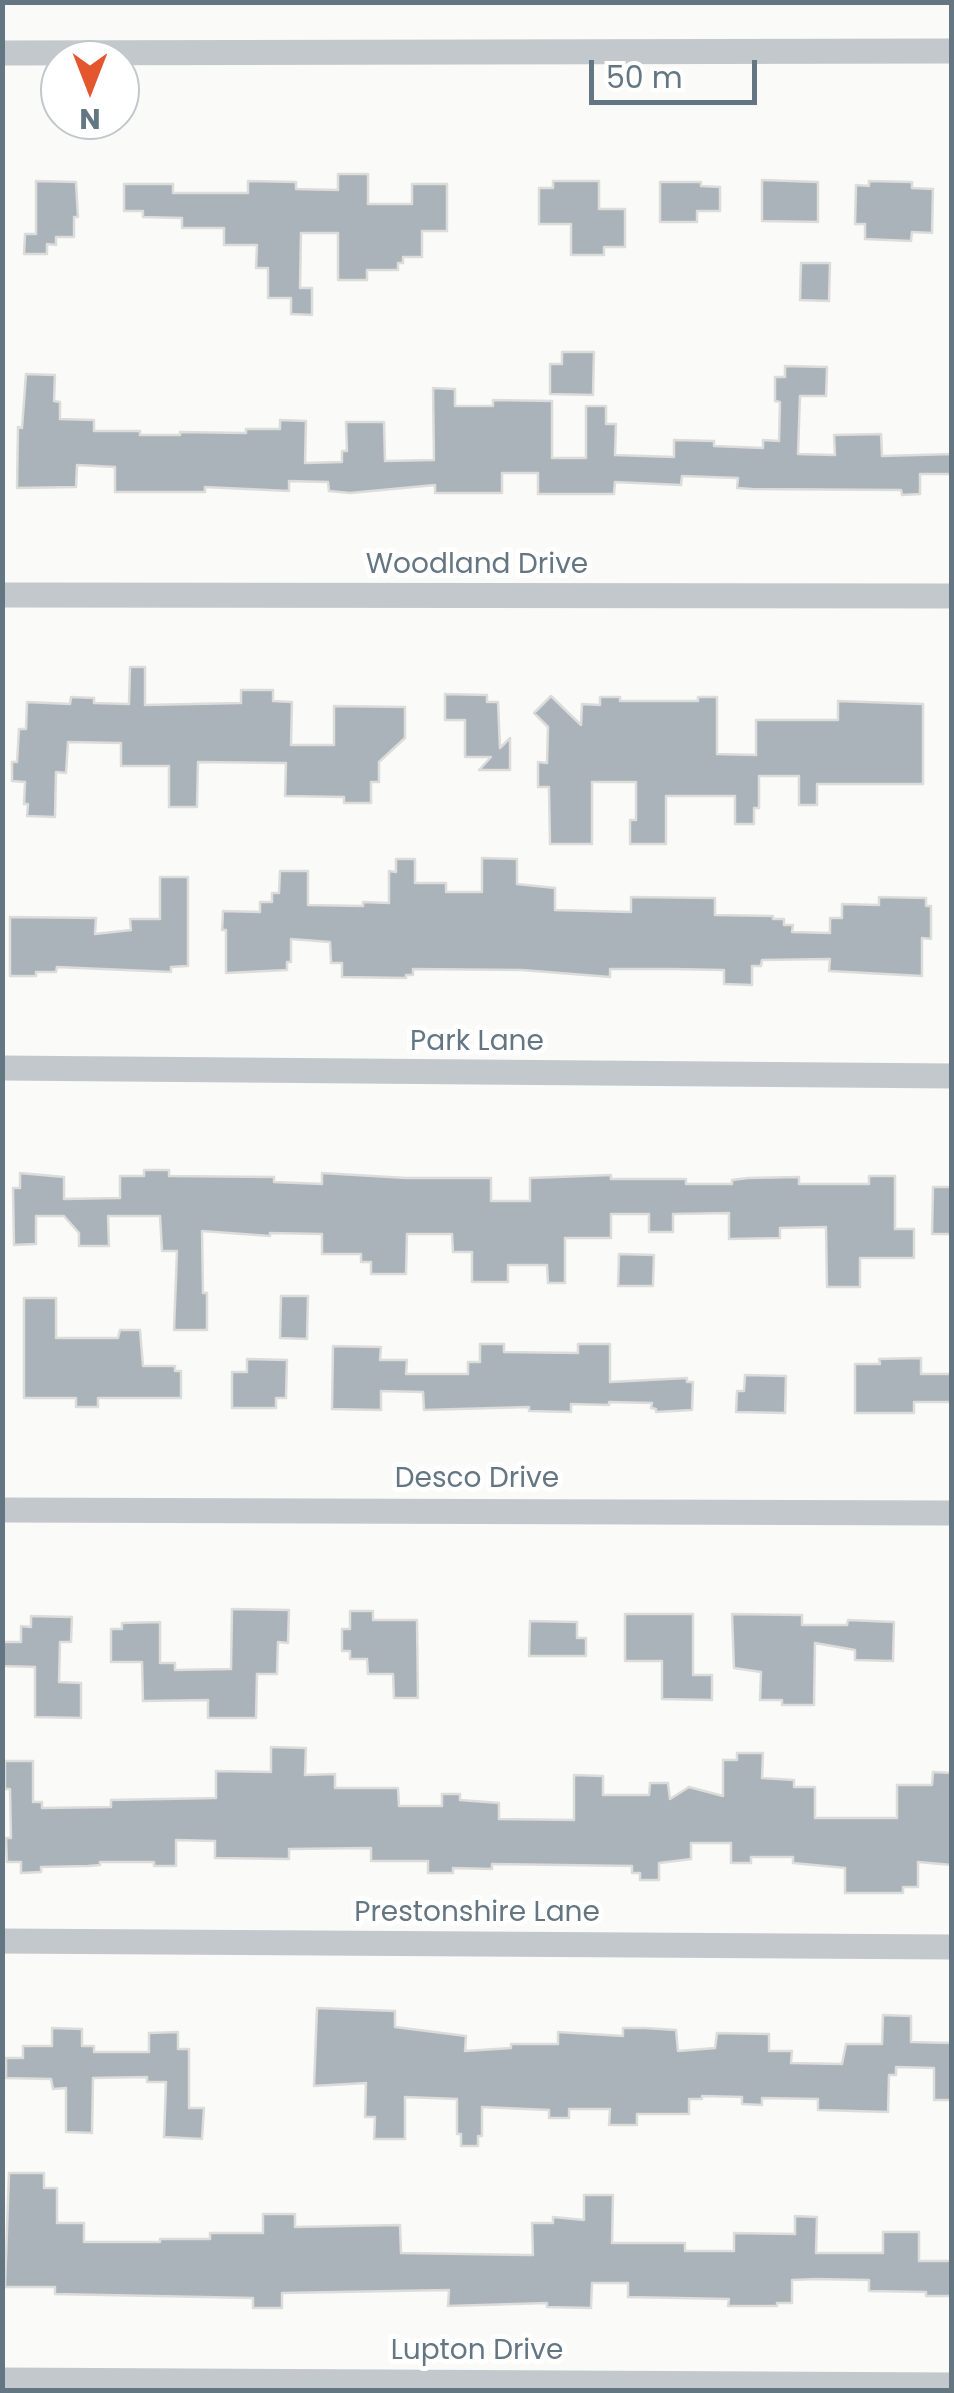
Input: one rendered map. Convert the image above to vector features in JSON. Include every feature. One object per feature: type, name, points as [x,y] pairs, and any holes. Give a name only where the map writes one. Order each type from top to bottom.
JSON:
[{"type":"street","points":[[2,53],[952,51]]},
{"type":"street","name":"Woodland Drive","points":[[2,595],[952,596]]},
{"type":"street","name":"Park Lane","points":[[2,1068],[952,1076]]},
{"type":"street","name":"Desco Drive","points":[[2,1510],[952,1513]]},
{"type":"street","name":"Prestonshire Lane","points":[[2,1941],[952,1948]]},
{"type":"street","name":"Lupton Drive","points":[[2,2380],[952,2385]]},
{"type":"building","points":[[338,174],[368,174],[368,204],[412,204],[412,184],[447,184],[447,231],[422,231],[422,257],[403,257],[398,270],[367,270],[367,280],[338,280],[338,233],[301,233],[300,288],[312,288],[312,315],[291,314],[291,298],[268,298],[268,268],[256,268],[257,245],[224,245],[224,228],[182,228],[182,218],[143,217],[143,211],[124,211],[124,184],[173,184],[173,193],[248,193],[248,181],[296,182],[296,189],[338,190]]},
{"type":"building","points":[[762,180],[818,182],[818,222],[762,221]]},
{"type":"building","points":[[36,181],[76,182],[78,217],[74,217],[74,237],[56,237],[56,245],[47,244],[47,254],[24,254],[25,234],[36,234]]},
{"type":"building","points":[[553,181],[599,181],[599,209],[625,209],[625,247],[604,247],[604,255],[571,255],[571,224],[539,224],[539,188],[553,188]]},
{"type":"building","points":[[869,181],[912,182],[912,188],[933,189],[932,233],[912,232],[911,241],[865,239],[865,224],[855,224],[856,185],[869,186]]},
{"type":"building","points":[[660,182],[701,182],[701,186],[720,187],[720,211],[697,211],[697,222],[660,222]]},
{"type":"building","points":[[801,263],[830,263],[829,301],[800,300]]},
{"type":"building","points":[[562,352],[594,352],[593,395],[550,394],[550,364],[562,364]]},
{"type":"building","points":[[785,366],[827,367],[826,396],[800,396],[798,454],[835,455],[834,435],[881,434],[882,456],[952,454],[952,474],[920,474],[920,494],[902,495],[901,490],[737,488],[738,478],[682,476],[681,485],[615,482],[614,494],[538,494],[538,473],[502,473],[502,493],[435,493],[435,485],[350,493],[329,491],[328,482],[289,481],[289,491],[205,487],[205,492],[115,492],[115,467],[77,465],[76,487],[17,488],[18,427],[22,428],[26,374],[55,375],[54,401],[60,402],[60,419],[94,420],[94,431],[140,431],[140,435],[246,433],[246,429],[280,429],[280,420],[306,421],[305,463],[342,462],[342,451],[347,451],[346,422],[384,422],[385,461],[434,460],[433,388],[455,389],[455,406],[493,406],[493,400],[552,401],[552,458],[586,458],[586,406],[606,406],[606,424],[616,424],[615,455],[674,457],[674,440],[763,448],[763,440],[779,441],[780,402],[775,401],[775,377],[785,377]]},
{"type":"building","points":[[130,667],[145,667],[145,705],[241,703],[241,690],[273,690],[273,701],[292,702],[291,745],[334,745],[334,706],[405,707],[405,738],[379,762],[379,782],[371,782],[371,803],[344,803],[344,797],[285,796],[286,763],[198,762],[197,807],[169,807],[169,766],[121,766],[121,743],[68,742],[66,773],[56,772],[55,817],[27,816],[25,782],[12,781],[12,762],[17,762],[19,729],[26,729],[27,702],[70,704],[71,697],[94,698],[94,703],[129,704]]},
{"type":"building","points":[[445,694],[487,695],[487,702],[498,702],[500,748],[510,738],[510,770],[479,770],[491,757],[465,757],[465,720],[445,720]]},
{"type":"building","points":[[551,696],[581,725],[582,704],[600,705],[600,697],[620,697],[620,701],[698,701],[698,697],[717,697],[717,754],[756,755],[756,720],[838,720],[838,701],[923,704],[923,784],[817,784],[817,805],[799,805],[799,776],[759,776],[759,808],[754,808],[754,824],[735,824],[735,796],[666,796],[666,844],[630,844],[630,820],[636,820],[636,782],[592,782],[592,844],[550,844],[549,787],[538,787],[538,762],[547,763],[548,727],[534,713]]},
{"type":"building","points":[[482,858],[517,859],[517,884],[555,888],[555,910],[631,912],[631,897],[715,898],[715,915],[773,916],[784,919],[784,925],[793,925],[792,932],[830,933],[830,918],[842,918],[842,904],[879,905],[879,897],[926,898],[926,906],[931,906],[931,939],[922,938],[922,976],[829,971],[830,959],[762,960],[761,966],[752,966],[752,985],[724,984],[724,970],[673,969],[610,969],[610,977],[522,970],[413,969],[413,975],[406,978],[342,977],[342,963],[331,963],[330,942],[291,939],[287,970],[226,973],[223,911],[260,912],[260,902],[272,902],[272,893],[279,893],[280,871],[308,871],[308,905],[363,906],[363,902],[389,903],[389,871],[396,872],[396,859],[415,859],[415,883],[446,883],[446,892],[482,892]]},
{"type":"building","points":[[160,877],[188,877],[188,966],[171,967],[171,972],[57,967],[56,972],[36,972],[36,976],[10,976],[10,917],[96,918],[95,934],[131,930],[130,919],[160,919]]},
{"type":"building","points":[[144,1170],[169,1170],[169,1176],[274,1177],[274,1182],[322,1184],[322,1173],[491,1178],[491,1201],[530,1201],[530,1178],[611,1175],[611,1179],[686,1179],[686,1184],[732,1184],[732,1180],[748,1178],[799,1177],[799,1184],[869,1184],[869,1176],[895,1176],[895,1229],[914,1229],[914,1258],[860,1258],[860,1287],[827,1287],[826,1227],[780,1228],[780,1238],[729,1239],[729,1213],[673,1214],[673,1232],[649,1232],[649,1214],[611,1214],[611,1238],[565,1238],[565,1283],[548,1283],[547,1265],[508,1265],[508,1282],[472,1282],[472,1252],[453,1252],[452,1234],[407,1234],[406,1274],[371,1274],[371,1262],[361,1262],[361,1254],[322,1254],[322,1234],[270,1236],[202,1231],[207,1330],[174,1330],[177,1251],[162,1251],[160,1216],[108,1216],[109,1246],[79,1246],[79,1233],[64,1216],[36,1216],[36,1244],[14,1245],[13,1188],[20,1188],[20,1173],[64,1177],[64,1199],[120,1198],[120,1176],[144,1176]]},
{"type":"building","points":[[933,1187],[952,1187],[951,1234],[932,1234]]},
{"type":"building","points":[[619,1254],[654,1255],[653,1286],[618,1286]]},
{"type":"building","points":[[281,1296],[308,1296],[307,1339],[280,1338]]},
{"type":"building","points":[[24,1298],[56,1298],[56,1338],[118,1338],[120,1330],[140,1330],[143,1366],[175,1366],[175,1371],[181,1371],[181,1398],[98,1398],[98,1407],[76,1407],[76,1398],[24,1398]]},
{"type":"building","points":[[480,1344],[504,1344],[504,1352],[578,1353],[578,1344],[610,1344],[610,1382],[687,1378],[687,1382],[693,1382],[692,1410],[656,1412],[652,1403],[609,1402],[571,1404],[571,1412],[529,1411],[529,1407],[424,1410],[423,1392],[381,1391],[381,1410],[332,1409],[333,1346],[381,1347],[380,1360],[407,1360],[406,1374],[468,1374],[468,1362],[480,1362]]},
{"type":"building","points":[[921,1358],[921,1374],[952,1374],[952,1402],[914,1402],[914,1413],[855,1413],[855,1364]]},
{"type":"building","points":[[247,1359],[287,1360],[286,1398],[276,1398],[276,1408],[232,1408],[232,1372],[247,1372]]},
{"type":"building","points":[[745,1375],[786,1376],[785,1413],[736,1412],[737,1391],[744,1391]]},
{"type":"building","points":[[232,1609],[289,1610],[288,1643],[278,1642],[277,1674],[257,1674],[256,1718],[208,1718],[208,1700],[143,1701],[142,1662],[111,1662],[111,1629],[122,1629],[122,1623],[160,1622],[160,1663],[175,1663],[175,1670],[231,1669]]},
{"type":"building","points":[[350,1611],[373,1611],[373,1620],[417,1620],[418,1698],[394,1698],[393,1674],[368,1674],[367,1659],[350,1659],[350,1651],[342,1651],[342,1629],[350,1629]]},
{"type":"building","points":[[625,1614],[693,1614],[693,1675],[712,1675],[712,1700],[662,1699],[662,1661],[625,1661]]},
{"type":"building","points":[[732,1614],[802,1615],[802,1625],[847,1625],[848,1620],[894,1622],[893,1661],[855,1660],[855,1650],[815,1643],[814,1705],[760,1700],[761,1672],[734,1668]]},
{"type":"building","points":[[31,1616],[72,1617],[71,1642],[60,1642],[59,1682],[81,1683],[81,1718],[35,1717],[35,1667],[2,1666],[2,1642],[21,1642],[21,1626],[31,1627]]},
{"type":"building","points":[[530,1621],[577,1622],[577,1638],[586,1638],[586,1656],[529,1656]]},
{"type":"building","points":[[271,1747],[306,1748],[305,1775],[335,1774],[335,1788],[398,1788],[399,1806],[442,1806],[442,1794],[460,1794],[460,1800],[499,1803],[499,1819],[574,1820],[574,1775],[603,1776],[603,1795],[649,1795],[650,1783],[668,1783],[670,1799],[689,1787],[723,1796],[723,1760],[737,1760],[737,1753],[763,1753],[762,1778],[794,1780],[794,1787],[815,1787],[815,1818],[897,1818],[897,1785],[932,1785],[933,1772],[952,1773],[952,1865],[918,1862],[918,1887],[903,1887],[903,1893],[845,1893],[845,1868],[793,1863],[793,1857],[751,1857],[751,1863],[731,1863],[731,1843],[691,1843],[691,1859],[659,1863],[659,1880],[640,1880],[640,1873],[632,1873],[632,1866],[492,1864],[492,1869],[453,1868],[453,1873],[428,1873],[428,1861],[371,1861],[371,1848],[289,1849],[289,1859],[215,1858],[215,1841],[176,1840],[176,1866],[100,1862],[41,1867],[41,1872],[21,1873],[21,1862],[7,1862],[6,1838],[11,1838],[5,1761],[33,1761],[33,1802],[42,1802],[42,1808],[111,1807],[111,1800],[216,1798],[216,1771],[271,1772]]},
{"type":"building","points":[[317,2008],[395,2011],[395,2027],[466,2036],[465,2051],[511,2048],[511,2044],[558,2044],[558,2032],[623,2036],[623,2028],[645,2028],[676,2030],[678,2051],[715,2048],[717,2033],[769,2034],[769,2051],[792,2051],[791,2063],[842,2064],[846,2044],[882,2044],[883,2015],[911,2016],[911,2042],[952,2043],[952,2100],[934,2100],[934,2068],[896,2067],[896,2075],[889,2075],[888,2112],[818,2110],[818,2099],[762,2098],[762,2105],[742,2104],[742,2097],[702,2096],[689,2099],[689,2114],[637,2114],[637,2125],[609,2125],[610,2109],[569,2109],[569,2118],[549,2118],[549,2110],[482,2107],[478,2146],[461,2146],[457,2099],[405,2097],[405,2139],[374,2139],[375,2117],[365,2117],[366,2083],[314,2086]]},
{"type":"building","points":[[52,2028],[82,2029],[82,2046],[94,2046],[94,2052],[149,2052],[149,2033],[178,2032],[178,2049],[189,2049],[189,2108],[204,2108],[202,2139],[164,2137],[166,2082],[147,2082],[147,2077],[93,2078],[92,2133],[66,2132],[66,2088],[53,2089],[51,2079],[6,2078],[6,2058],[23,2058],[23,2046],[52,2046]]},
{"type":"building","points":[[9,2173],[44,2173],[44,2188],[57,2188],[57,2223],[84,2223],[84,2242],[160,2242],[210,2239],[210,2233],[263,2233],[263,2214],[295,2214],[295,2227],[400,2225],[401,2253],[533,2255],[532,2223],[553,2223],[553,2217],[584,2220],[584,2195],[613,2195],[612,2243],[685,2243],[685,2251],[734,2251],[734,2233],[795,2234],[795,2216],[817,2217],[816,2253],[883,2253],[883,2232],[919,2232],[919,2261],[952,2261],[952,2296],[869,2291],[869,2280],[816,2279],[792,2280],[792,2303],[777,2306],[728,2306],[729,2299],[628,2297],[628,2283],[592,2283],[591,2308],[547,2307],[547,2303],[448,2306],[449,2290],[282,2293],[282,2308],[253,2308],[253,2298],[55,2294],[55,2287],[5,2287]]}]
